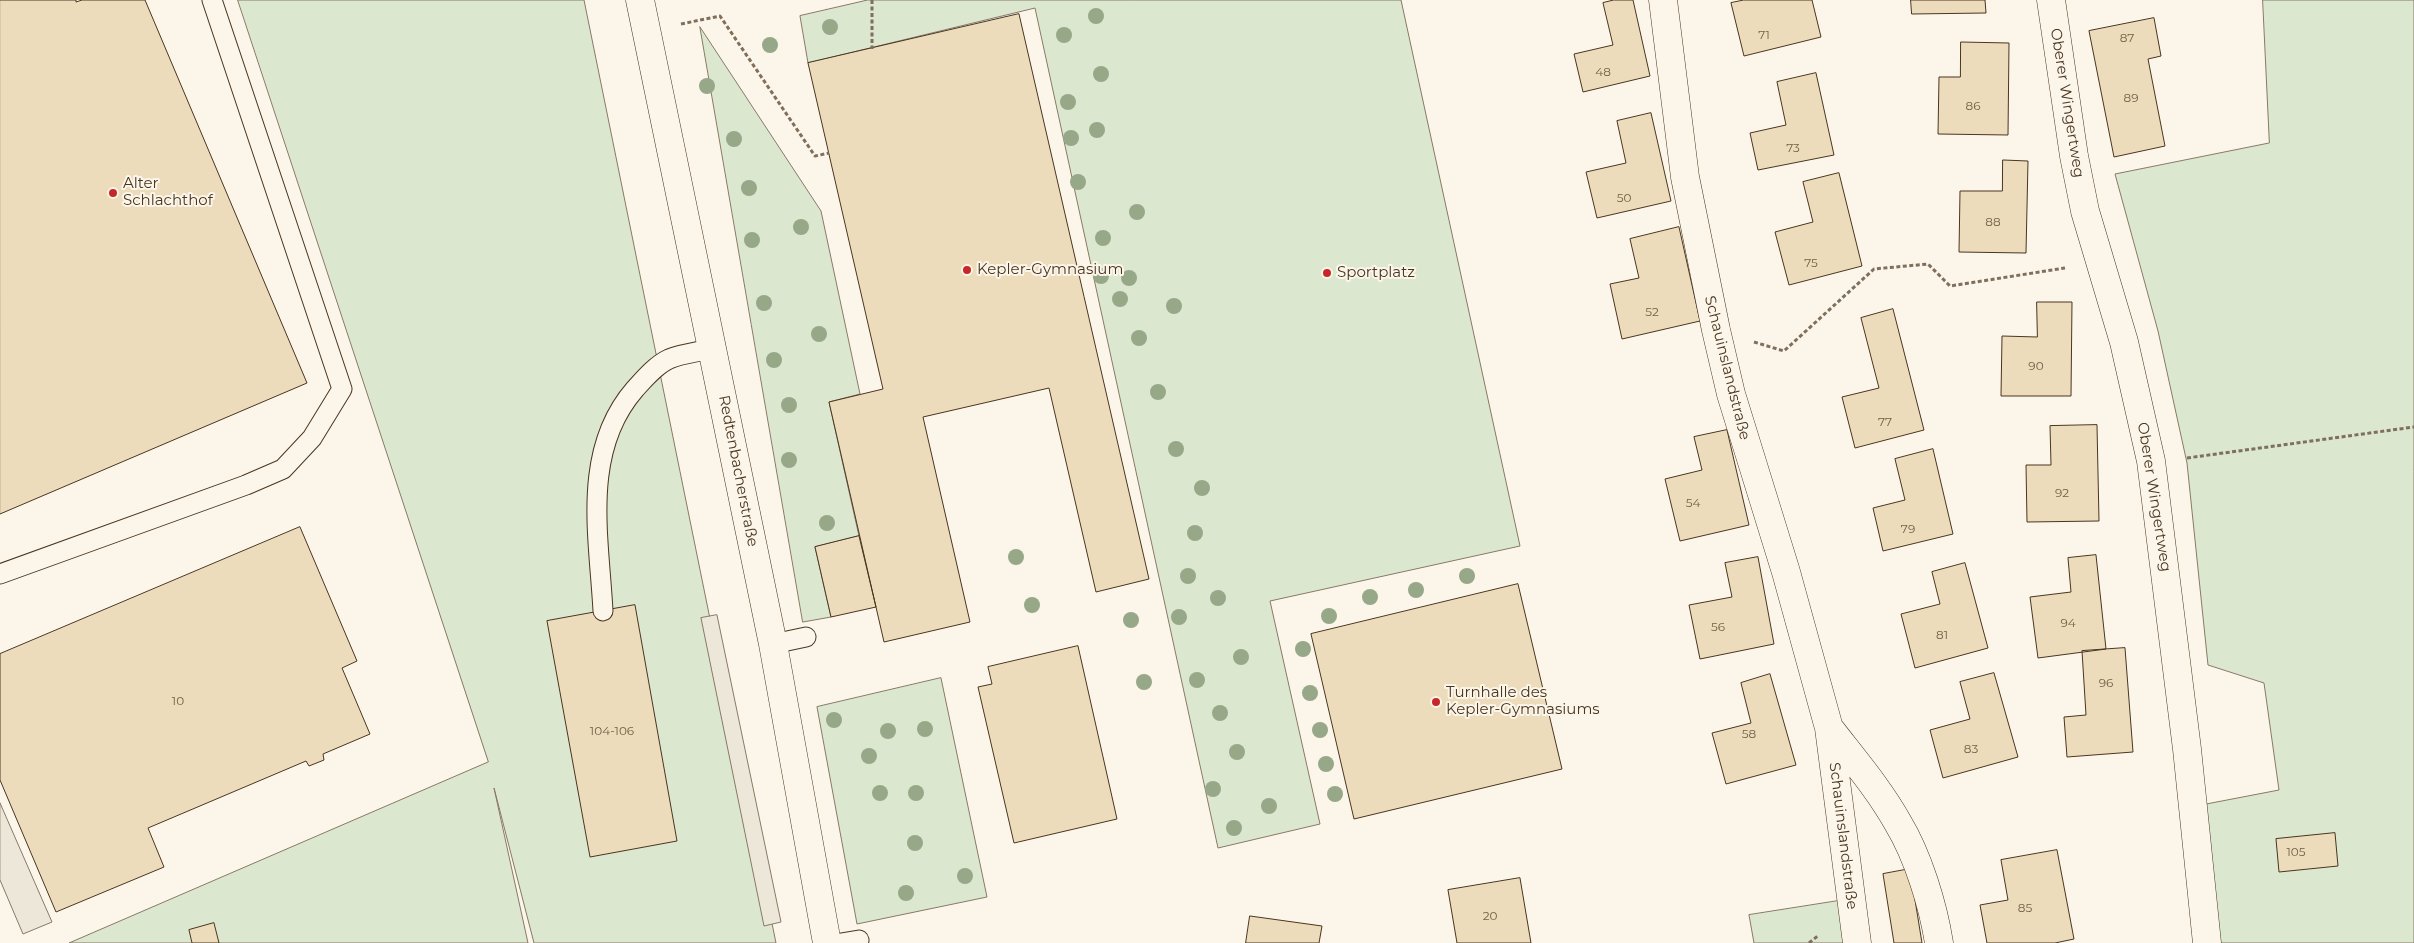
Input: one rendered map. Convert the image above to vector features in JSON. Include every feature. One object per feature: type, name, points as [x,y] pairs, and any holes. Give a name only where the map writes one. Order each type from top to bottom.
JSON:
[{"type":"street","name":"Redtenbacherstraße","points":[[640,0],[714,348],[773,644],[827,943]]},
{"type":"street","name":"Schauinslandstraße","points":[[1663,0],[1685,177],[1716,330],[1731,394],[1786,572],[1830,728],[1857,943]]},
{"type":"street","name":"Oberer Wingertweg","points":[[2051,0],[2074,156],[2085,211],[2124,342],[2151,461],[2187,750],[2207,943]]},
{"type":"street","name":"Schauinslandstraße","points":[[1830,728],[1875,786],[1899,824],[1934,911],[1939,943]]},
{"type":"lane","points":[[0,574],[246,485],[283,469],[312,438],[342,389],[212,0]]},
{"type":"lane","points":[[603,611],[596,521],[598,471],[606,440],[627,398],[654,369],[669,359],[714,348]]},
{"type":"lane","points":[[773,644],[806,637]]},
{"type":"path","points":[[872,0],[872,49]]},
{"type":"path","points":[[720,16],[815,156],[829,153]]},
{"type":"path","points":[[1716,330],[1784,351],[1874,269],[1928,264],[1950,286],[2100,262]]},
{"type":"path","points":[[2190,458],[2414,427]]},
{"type":"green space","points":[[238,0],[584,0],[776,943],[534,943],[494,788],[528,943],[69,943],[488,762]]},
{"type":"green space","name":"Sportplatz","points":[[868,0],[1401,0],[1520,546],[1270,601],[1320,824],[1218,848],[1035,8],[808,63],[800,16]]},
{"type":"green space","points":[[2263,0],[2414,0],[2414,943],[2214,943],[2201,805],[2279,790],[2264,683],[2208,665],[2187,463],[2158,331],[2115,174],[2269,143]]},
{"type":"green space","points":[[700,27],[821,211],[860,394],[829,402],[859,536],[815,547],[831,617],[803,622]]},
{"type":"green space","points":[[941,678],[987,897],[857,924],[817,707]]},
{"type":"green space","points":[[1838,901],[1846,943],[1754,943],[1749,915]]},
{"type":"shaded area","points":[[717,615],[781,922],[764,926],[701,618]]},
{"type":"shaded area","points":[[0,803],[52,922],[23,934],[0,880]]},
{"type":"building","name":"Alter Schlachthof","points":[[0,0],[76,0],[76,2],[82,0],[145,0],[307,383],[0,514]]},
{"type":"building","points":[[1614,0],[1633,0],[1650,76],[1583,92],[1574,54],[1613,45],[1603,3]]},
{"type":"building","points":[[1744,0],[1812,0],[1821,37],[1744,56],[1731,3]]},
{"type":"building","points":[[1911,0],[1985,0],[1986,13],[1912,14]]},
{"type":"building","name":"Kepler-Gymnasium","points":[[1019,14],[1149,579],[1096,592],[1049,388],[923,417],[970,622],[884,642],[829,402],[883,389],[808,63]]},
{"type":"building","points":[[2154,18],[2161,56],[2148,59],[2165,146],[2114,157],[2089,31]]},
{"type":"building","points":[[1961,42],[2009,43],[2008,135],[1938,134],[1939,77],[1960,77]]},
{"type":"building","points":[[1816,73],[1834,155],[1758,170],[1750,133],[1786,125],[1777,82]]},
{"type":"building","points":[[1651,113],[1671,201],[1597,218],[1586,172],[1626,163],[1617,121]]},
{"type":"building","points":[[2003,160],[2028,161],[2026,253],[1959,252],[1960,191],[2002,191]]},
{"type":"building","points":[[1839,173],[1862,266],[1789,285],[1775,232],[1813,222],[1803,182]]},
{"type":"building","points":[[1679,227],[1700,321],[1622,339],[1610,284],[1639,278],[1630,239]]},
{"type":"building","points":[[2037,302],[2072,302],[2071,396],[2001,396],[2002,336],[2037,337]]},
{"type":"building","points":[[1893,309],[1924,430],[1855,448],[1842,397],[1879,388],[1861,318]]},
{"type":"building","points":[[2097,425],[2099,521],[2027,522],[2026,465],[2051,465],[2050,426]]},
{"type":"building","points":[[1727,430],[1749,525],[1680,541],[1665,479],[1702,470],[1694,437]]},
{"type":"building","points":[[1933,449],[1953,534],[1883,551],[1873,508],[1905,500],[1895,459]]},
{"type":"building","points":[[300,527],[357,661],[342,668],[370,734],[323,754],[324,760],[309,766],[306,761],[148,828],[164,867],[56,912],[0,780],[0,654]]},
{"type":"building","points":[[859,536],[876,607],[831,617],[815,547]]},
{"type":"building","points":[[2096,555],[2106,649],[2038,658],[2030,597],[2071,592],[2068,558]]},
{"type":"building","points":[[1758,557],[1774,644],[1700,659],[1689,605],[1732,597],[1725,563]]},
{"type":"building","points":[[1965,563],[1988,648],[1915,668],[1901,614],[1940,604],[1932,572]]},
{"type":"building","name":"Turnhalle des Kepler-Gymnasiums","points":[[1518,584],[1562,769],[1354,819],[1311,634]]},
{"type":"building","points":[[635,605],[677,841],[590,857],[547,621]]},
{"type":"building","points":[[1078,646],[1117,819],[1014,843],[978,687],[992,684],[988,667]]},
{"type":"building","points":[[2125,648],[2133,752],[2067,757],[2064,717],[2086,715],[2082,651]]},
{"type":"building","points":[[1994,673],[2018,757],[1943,778],[1930,730],[1970,719],[1960,682]]},
{"type":"building","points":[[1770,674],[1796,765],[1726,784],[1712,733],[1751,723],[1741,683]]},
{"type":"building","points":[[2335,833],[2338,866],[2279,872],[2276,839]]},
{"type":"building","points":[[2057,850],[2074,939],[2055,943],[1987,943],[1980,905],[2008,900],[2001,860]]},
{"type":"building","points":[[1910,869],[1922,943],[1894,943],[1883,874]]},
{"type":"building","points":[[1520,878],[1531,943],[1457,943],[1448,890]]},
{"type":"building","points":[[1250,916],[1322,926],[1319,943],[1246,943]]},
{"type":"building","points":[[214,923],[219,943],[192,943],[189,930]]},
{"type":"place","name":"Alter Schlachthof","points":[[113,193]]},
{"type":"place","name":"Kepler-Gymnasium","points":[[967,270]]},
{"type":"place","name":"Sportplatz","points":[[1327,273]]},
{"type":"place","name":"Turnhalle des Kepler-Gymnasiums","points":[[1436,702]]}]
